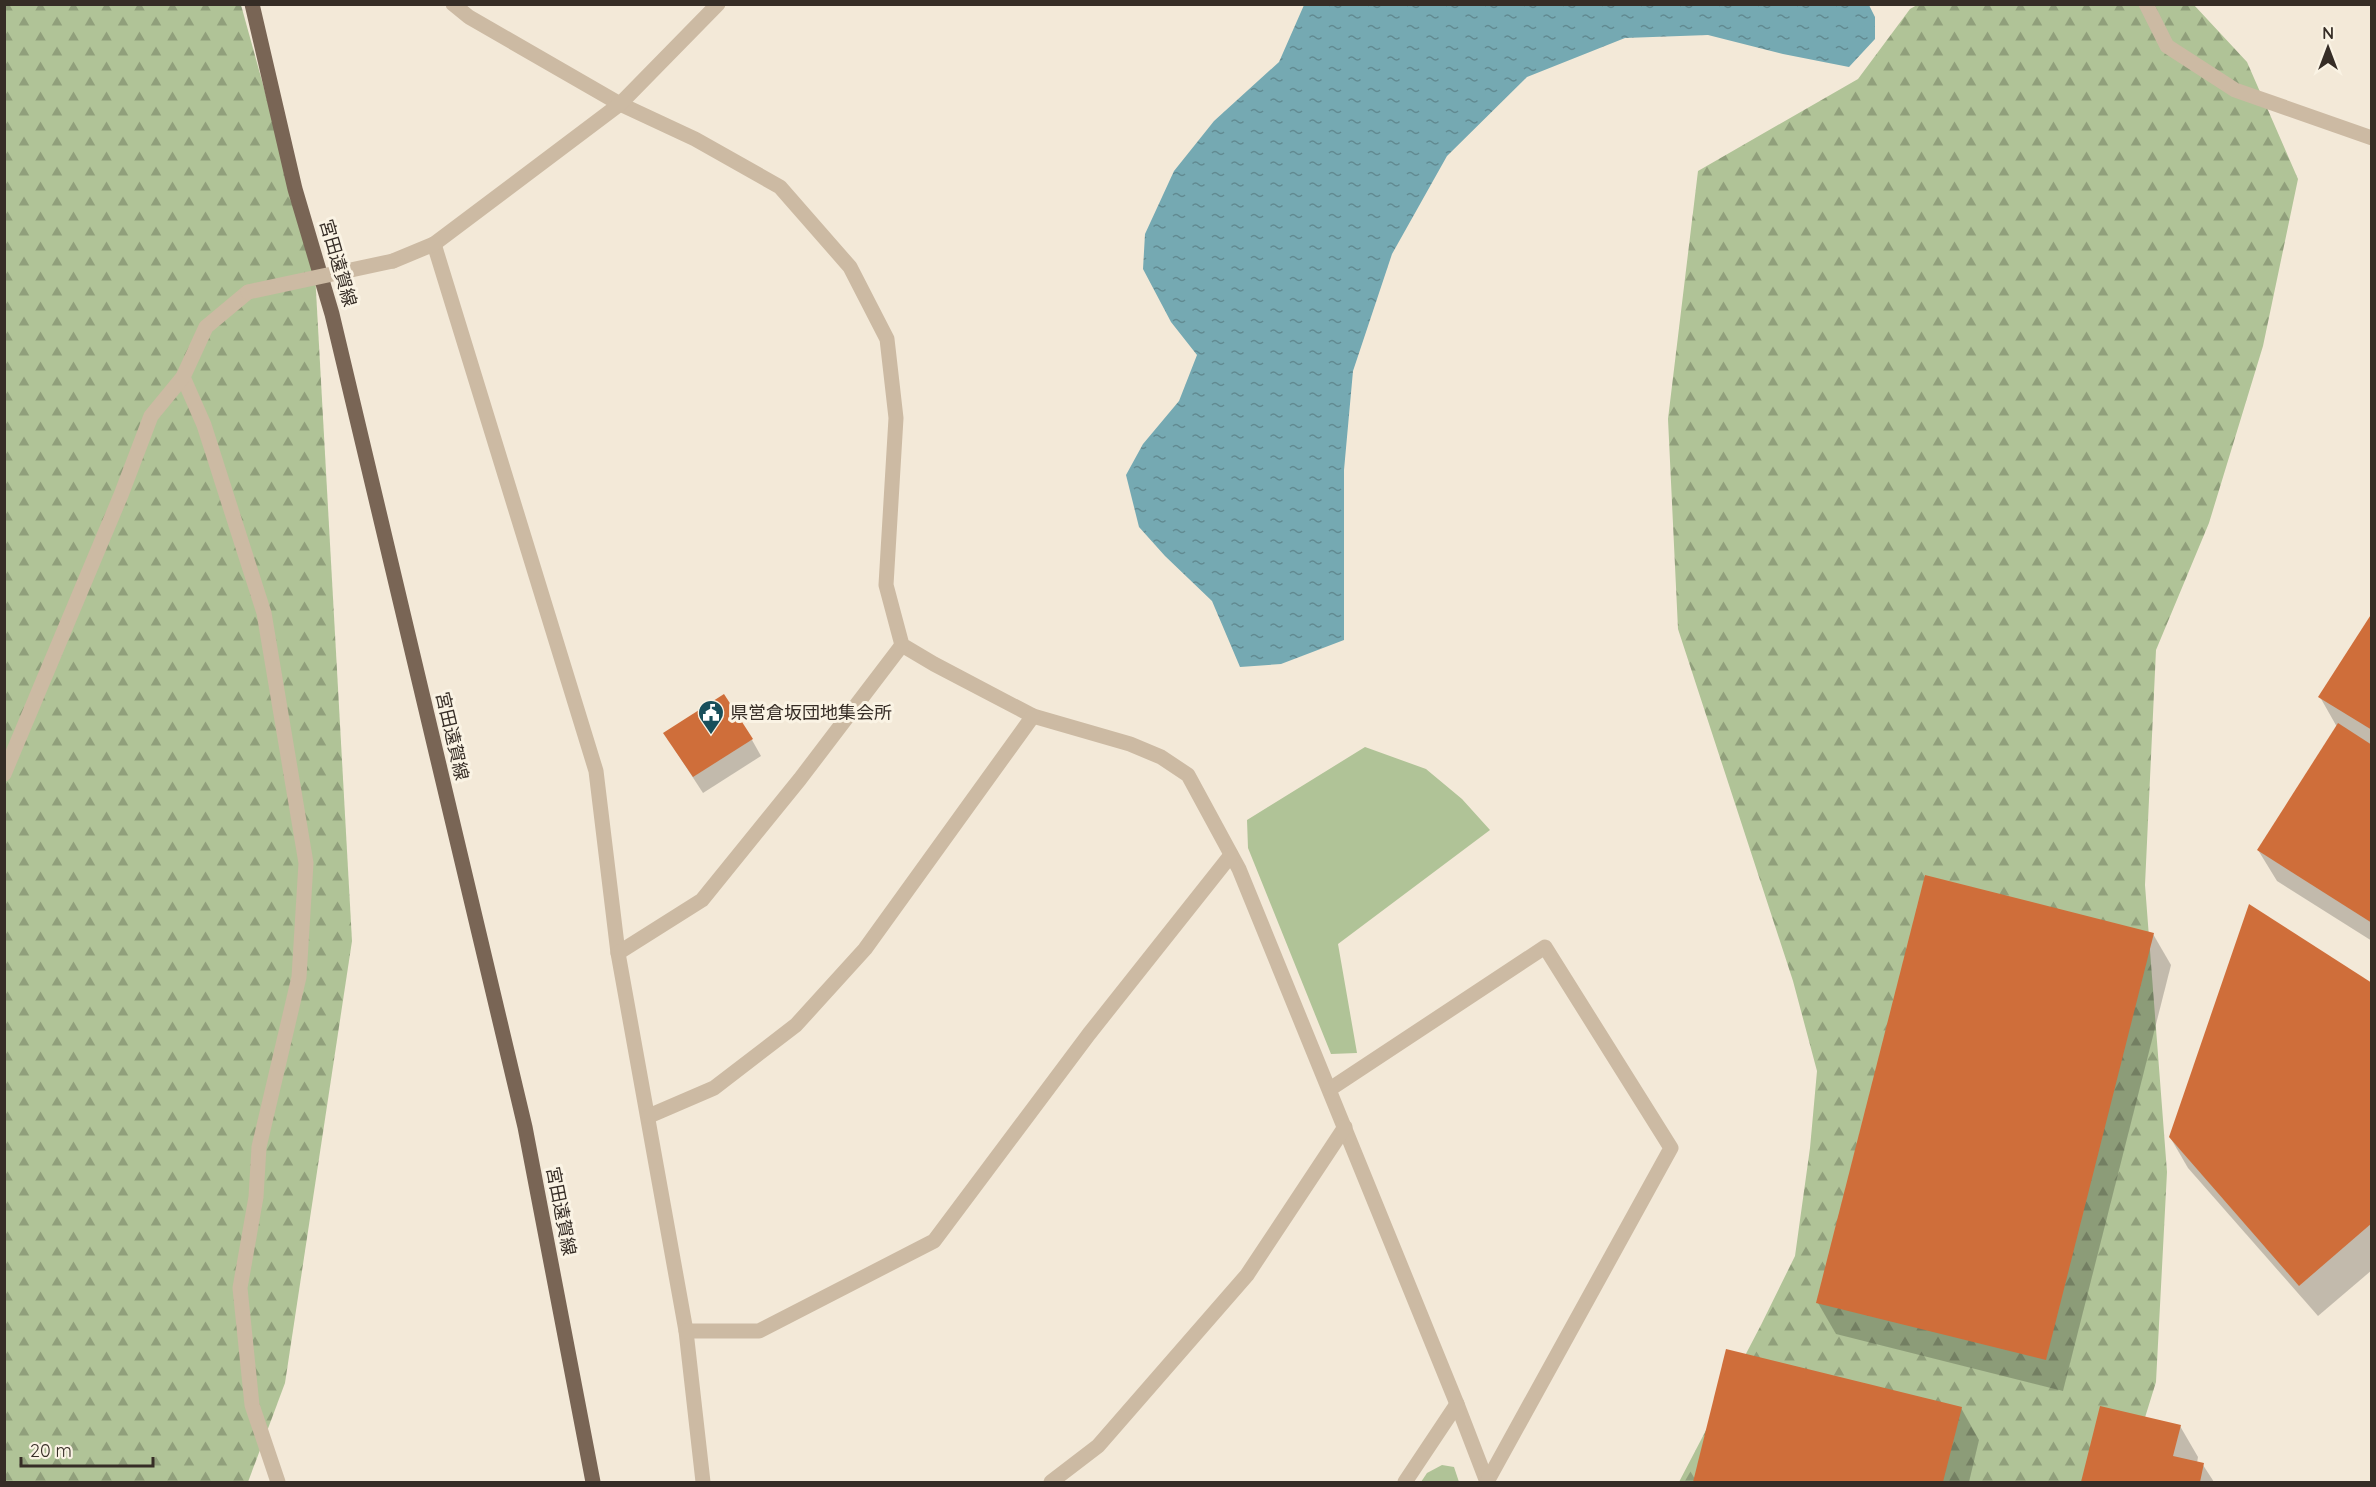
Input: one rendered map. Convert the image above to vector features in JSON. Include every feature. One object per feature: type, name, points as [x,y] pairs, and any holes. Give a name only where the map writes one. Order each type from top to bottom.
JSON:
[{"type":"main road","name":"宮田遠賀線","points":[[252,4],[295,189],[332,314],[525,1127],[593,1482]]},
{"type":"street","points":[[453,4],[469,16],[620,104],[695,139],[780,187],[850,267],[887,339],[896,418],[886,585],[902,645],[1033,716],[1130,744],[1161,757],[1188,775],[1231,855],[1330,1089],[1487,1481]]},
{"type":"street","points":[[4,774],[121,495],[151,416],[183,377],[206,327],[248,292],[393,261],[434,244],[620,104],[718,4]]},
{"type":"street","points":[[2146,4],[2167,46],[2235,90],[2372,138]]},
{"type":"street","points":[[434,244],[596,771],[618,953],[687,1330],[703,1482]]},
{"type":"street","points":[[183,377],[204,425],[264,613],[306,863],[299,977],[259,1147],[256,1197],[240,1288],[252,1405],[278,1482]]},
{"type":"street","points":[[618,953],[702,900],[800,779],[902,645]]},
{"type":"street","points":[[649,1116],[714,1088],[796,1025],[865,949],[1033,716]]},
{"type":"street","points":[[687,1330],[759,1331],[934,1241],[1089,1034],[1231,855]]},
{"type":"street","points":[[1330,1089],[1545,946],[1671,1148],[1487,1481]]},
{"type":"street","points":[[1051,1482],[1098,1446],[1247,1275],[1345,1127]]},
{"type":"street","points":[[1405,1482],[1457,1404]]},
{"type":"green space","points":[[5,5],[241,5],[315,273],[352,941],[285,1383],[248,1482],[5,1482]]},
{"type":"green space","points":[[1917,5],[2194,5],[2247,62],[2298,179],[2263,346],[2209,523],[2156,650],[2145,885],[2167,1172],[2156,1382],[2125,1482],[1679,1482],[1795,1256],[1810,1148],[1817,1071],[1793,981],[1678,629],[1668,419],[1698,171],[1858,79],[1910,9]]},
{"type":"green space","points":[[1365,747],[1426,769],[1462,799],[1490,830],[1338,944],[1357,1053],[1331,1054],[1248,848],[1247,820]]},
{"type":"green space","points":[[1442,1465],[1454,1467],[1459,1482],[1421,1482],[1427,1473]]},
{"type":"water","points":[[1304,5],[1869,5],[1875,17],[1875,39],[1849,67],[1783,54],[1708,35],[1625,38],[1527,77],[1447,156],[1392,254],[1353,371],[1344,470],[1344,640],[1281,664],[1240,667],[1212,601],[1165,556],[1139,527],[1126,475],[1143,444],[1179,401],[1197,355],[1171,322],[1143,269],[1145,234],[1174,171],[1214,121],[1279,62]]},
{"type":"building","points":[[2372,613],[2372,730],[2318,697]]},
{"type":"building","points":[[724,694],[753,739],[693,777],[663,733]]},
{"type":"building","points":[[2338,723],[2372,745],[2372,923],[2257,850]]},
{"type":"building","points":[[1925,875],[2154,933],[2046,1360],[1816,1303]]},
{"type":"building","points":[[2249,904],[2372,983],[2372,1223],[2299,1286],[2169,1137]]},
{"type":"building","points":[[1726,1349],[1962,1407],[1943,1482],[1693,1482]]},
{"type":"building","points":[[2100,1406],[2181,1425],[2173,1456],[2204,1463],[2200,1482],[2081,1482]]},
{"type":"place","name":"県営倉坂団地集会所","points":[[711,736]]}]
